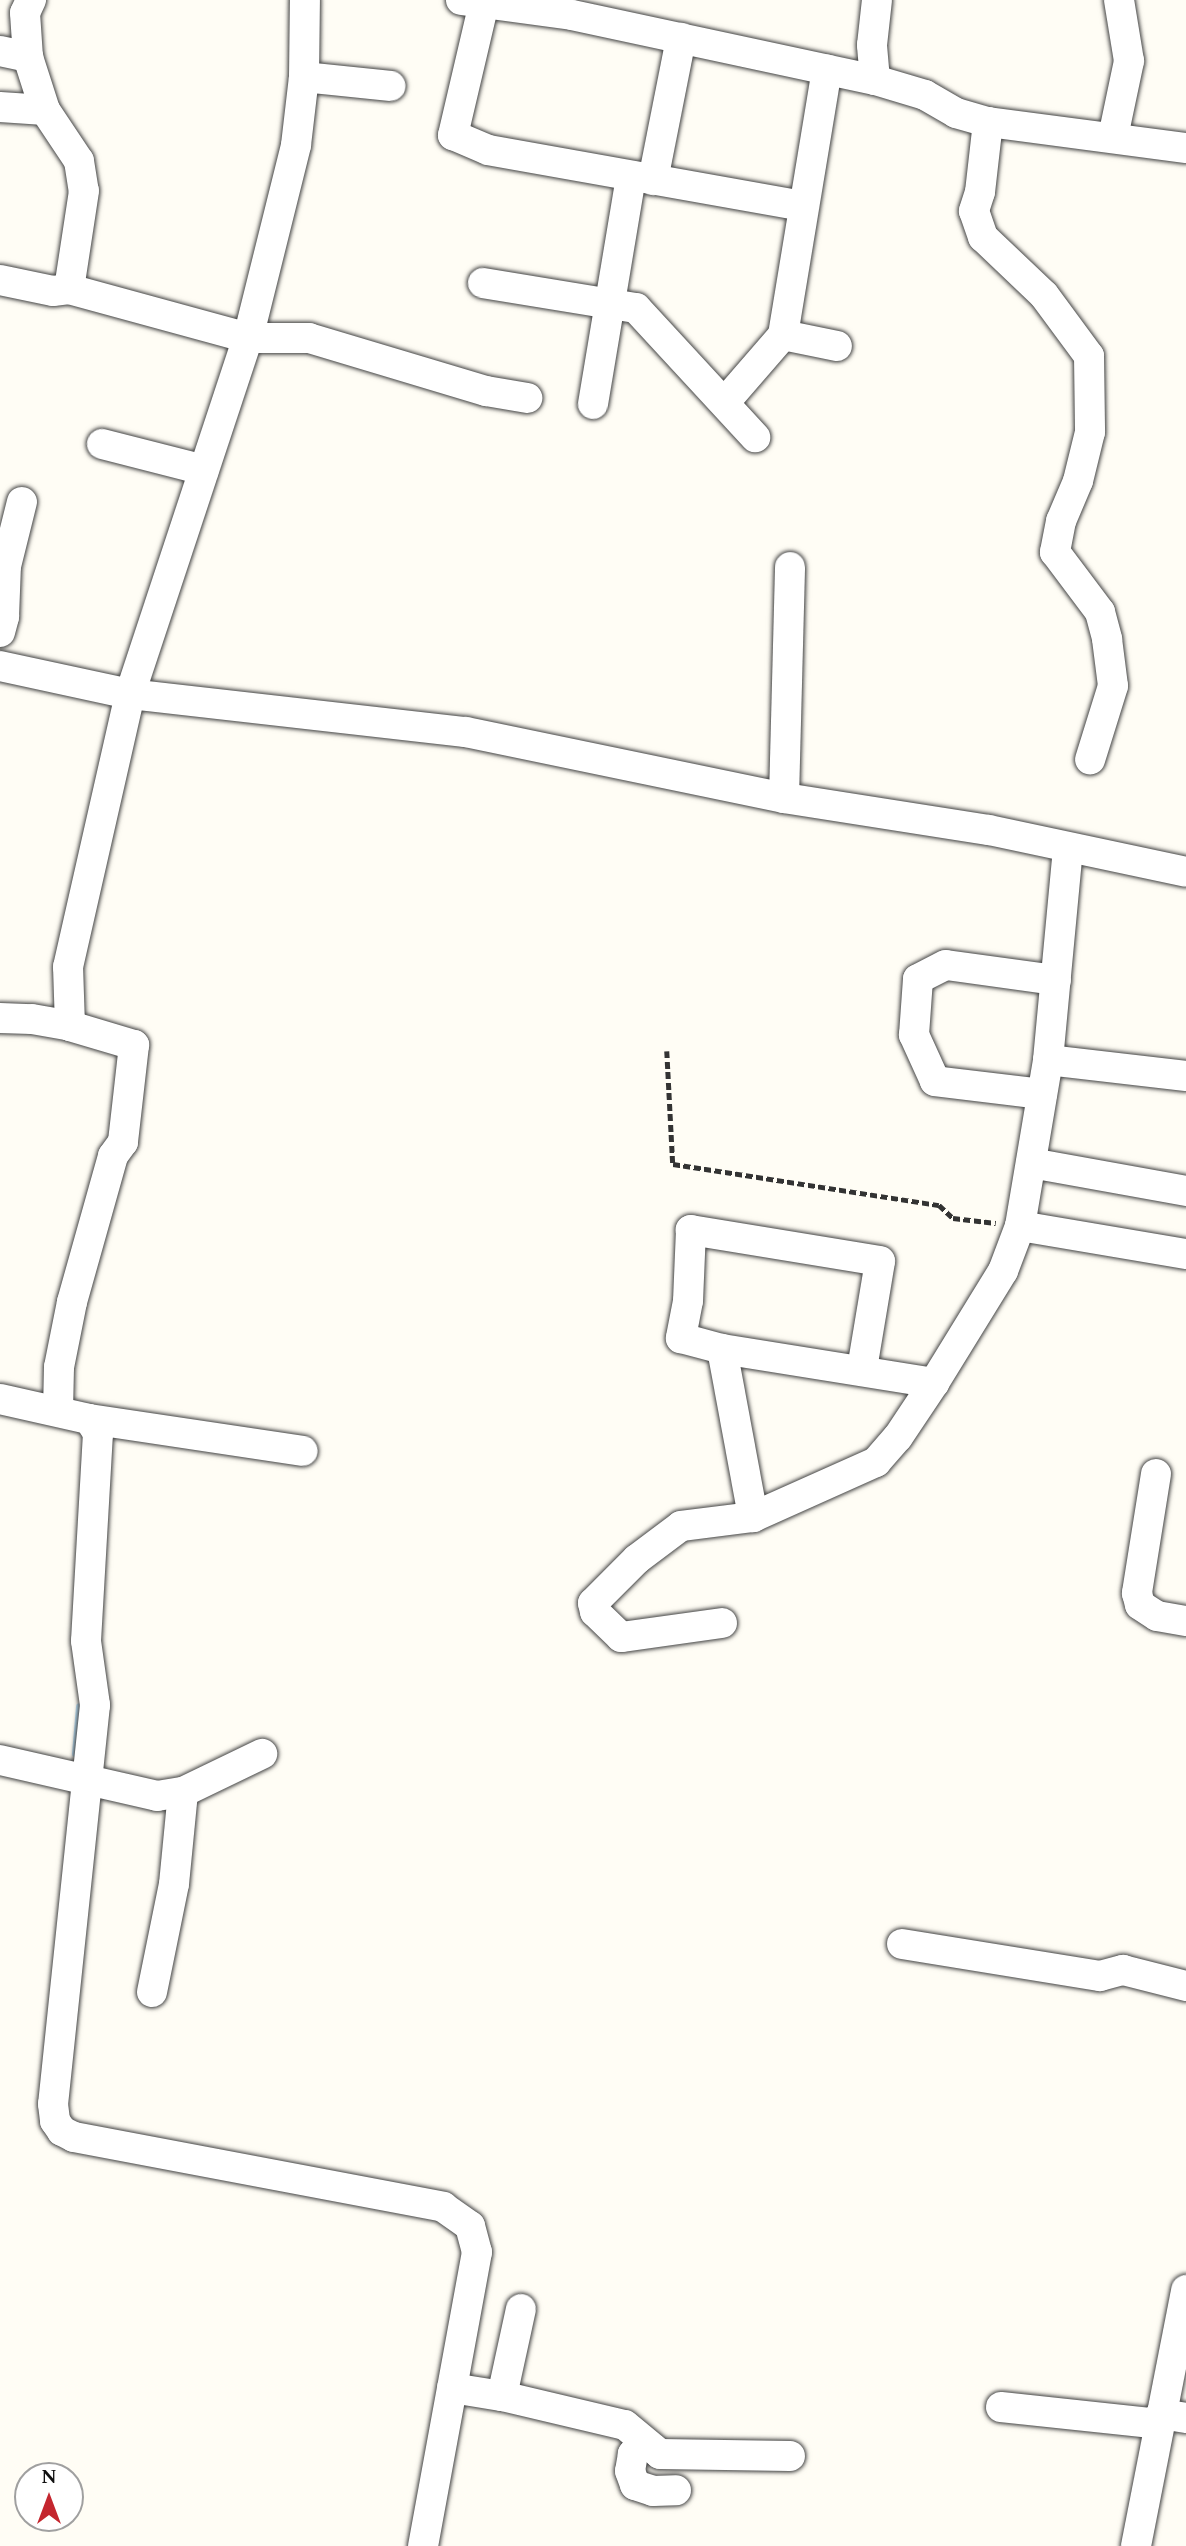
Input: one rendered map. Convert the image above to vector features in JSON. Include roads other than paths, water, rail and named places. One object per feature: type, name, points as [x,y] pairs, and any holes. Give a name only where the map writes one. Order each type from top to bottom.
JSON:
[{"type":"street","points":[[30,0],[14,54],[45,110],[79,160],[84,191],[69,289]]},
{"type":"street","points":[[70,1026],[68,967],[130,694],[248,338],[296,145],[304,77],[305,0]]},
{"type":"street","points":[[875,79],[872,45],[877,0]]},
{"type":"street","points":[[1113,137],[1129,61],[1119,0]]},
{"type":"street","points":[[803,206],[488,150],[453,135],[472,1],[572,15],[875,79],[925,95],[956,113],[988,122],[1186,149]]},
{"type":"street","points":[[593,404],[610,302],[681,38]]},
{"type":"street","points":[[724,402],[783,335],[827,70]]},
{"type":"street","points":[[304,77],[391,86]]},
{"type":"street","points":[[0,107],[45,110]]},
{"type":"street","points":[[988,122],[980,192],[974,211],[983,237],[1044,295],[1088,356],[1090,432],[1078,481],[1060,520],[1055,552],[1100,612],[1107,639],[1114,686],[1090,760]]},
{"type":"street","points":[[0,280],[53,291],[69,289],[248,338],[309,338],[486,391],[527,398]]},
{"type":"street","points":[[483,283],[636,308],[755,437]]},
{"type":"street","points":[[783,335],[838,346]]},
{"type":"street","points":[[102,444],[204,470]]},
{"type":"street","points":[[0,632],[3,565],[22,502]]},
{"type":"street","points":[[784,798],[790,567]]},
{"type":"street","points":[[0,666],[130,694],[466,732],[784,798],[989,830],[1186,872]]},
{"type":"street","points":[[722,1623],[621,1637],[595,1612],[593,1604],[637,1559],[681,1526],[753,1517],[876,1462],[898,1437],[934,1383],[1003,1271],[1020,1226],[1048,1060],[1068,848]]},
{"type":"street","points":[[1042,1094],[935,1081],[914,1034],[918,979],[946,965],[1056,980]]},
{"type":"street","points":[[0,1018],[32,1019],[70,1026],[134,1045],[122,1142],[113,1156],[72,1302],[59,1367],[58,1411]]},
{"type":"street","points":[[1048,1060],[1186,1076]]},
{"type":"street","points":[[1031,1163],[1186,1191]]},
{"type":"street","points":[[1020,1226],[1186,1254]]},
{"type":"street","points":[[862,1369],[880,1261],[691,1230],[688,1301],[681,1338],[722,1349],[862,1369],[934,1383]]},
{"type":"street","points":[[722,1349],[753,1517]]},
{"type":"street","points":[[0,1399],[89,1419],[303,1451]]},
{"type":"street","points":[[89,1419],[98,1433],[86,1641],[94,1705],[52,2104],[55,2121],[62,2131],[75,2137],[443,2207],[460,2216],[470,2226],[477,2252],[423,2546]]},
{"type":"street","points":[[1156,1474],[1137,1593],[1140,1605],[1157,1616],[1186,1621]]},
{"type":"street","points":[[0,1760],[157,1796],[183,1792],[262,1754]]},
{"type":"street","points":[[152,1992],[174,1884],[183,1792]]},
{"type":"street","points":[[902,1944],[1100,1976],[1123,1970],[1186,1986]]},
{"type":"street","points":[[1136,2546],[1169,2418],[1186,2290]]},
{"type":"street","points":[[502,2396],[521,2309]]},
{"type":"street","points":[[452,2388],[502,2396],[625,2425],[660,2454],[790,2456]]},
{"type":"street","points":[[1001,2407],[1169,2418]]},
{"type":"street","points":[[643,2442],[633,2454],[630,2471],[635,2485],[653,2491],[676,2490]]},
{"type":"waterway","points":[[75,1753],[79,1706]]}]
